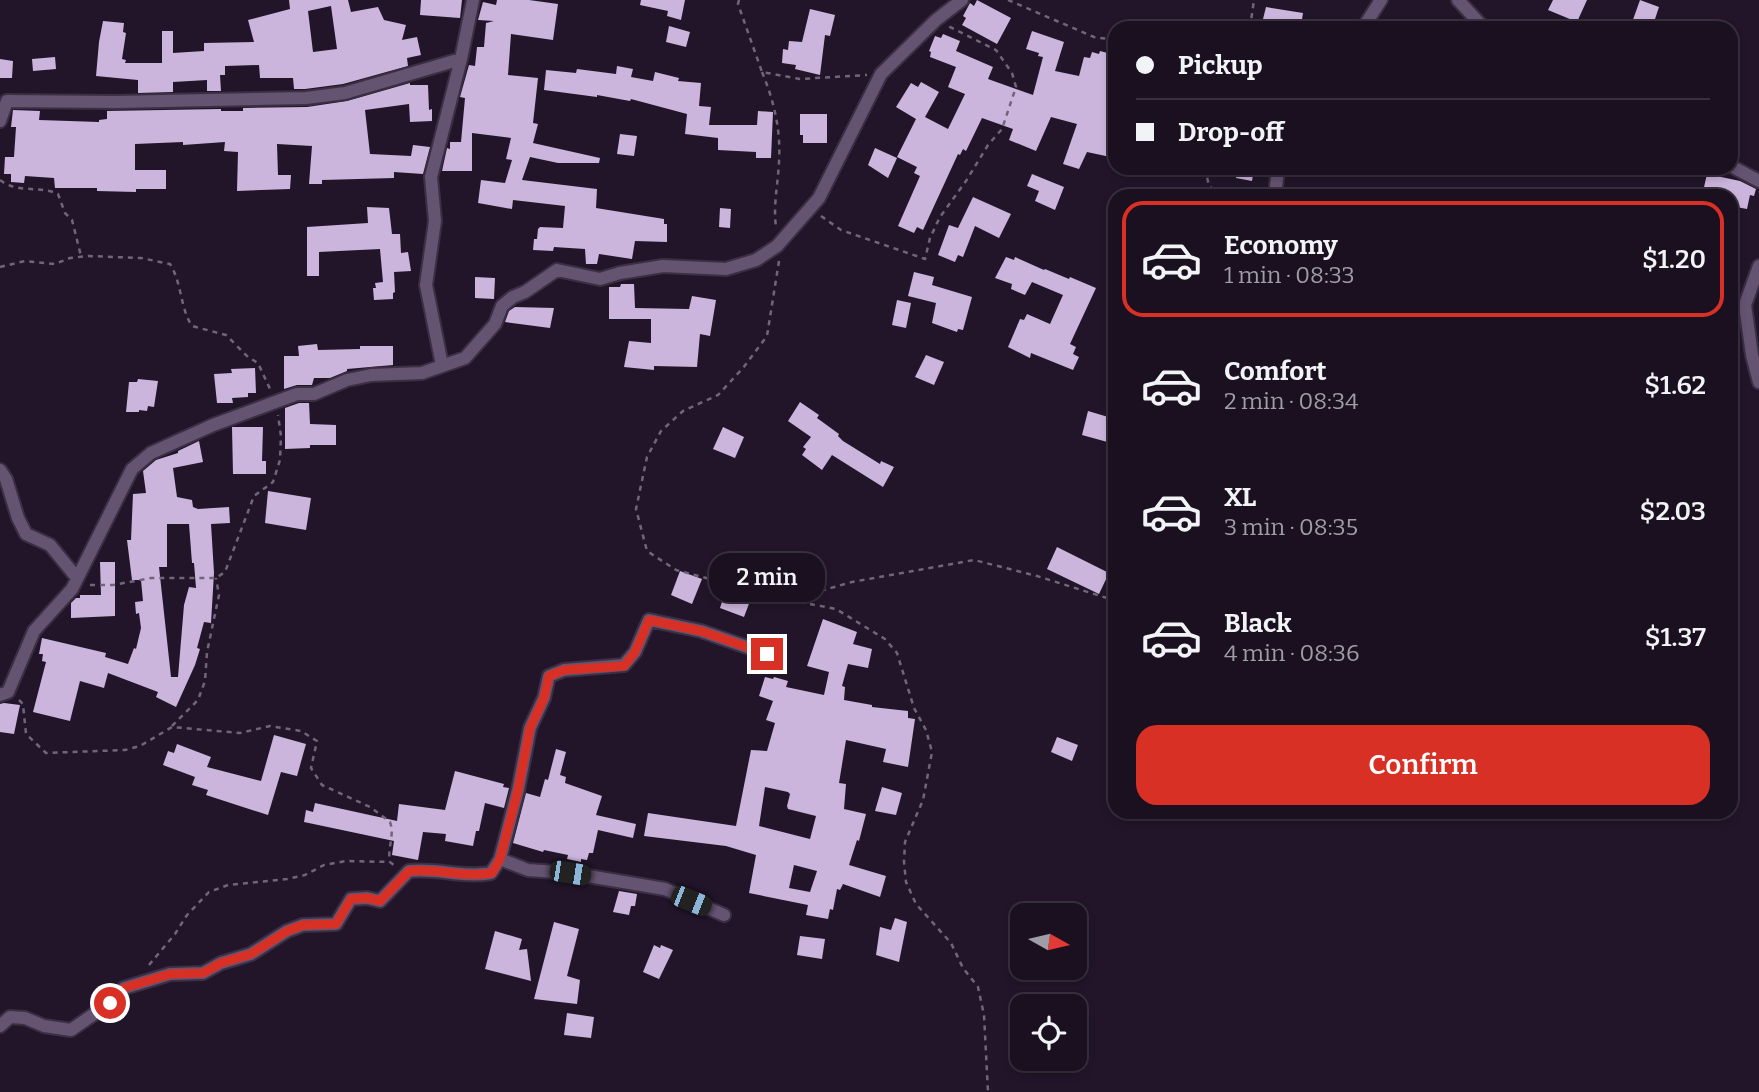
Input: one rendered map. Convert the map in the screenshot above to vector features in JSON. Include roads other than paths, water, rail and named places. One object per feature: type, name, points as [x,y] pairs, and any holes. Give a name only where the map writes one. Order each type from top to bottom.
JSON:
[{"type":"street","points":[[442,365],[426,285],[435,221],[431,177],[473,0]]},
{"type":"street","points":[[4,693],[34,631],[75,584],[132,469],[151,453],[213,425],[297,394],[314,394],[347,380],[371,374],[422,373],[465,358],[495,324],[502,306],[557,270],[600,279],[663,266],[726,269],[756,260],[777,246],[819,198],[881,74],[936,20],[962,0]]},
{"type":"street","points":[[1368,21],[1381,0]]},
{"type":"street","points":[[1458,0],[1478,21]]},
{"type":"street","points":[[0,121],[4,101],[116,102],[306,98],[345,93],[461,59]]},
{"type":"street","points":[[1738,170],[1759,181]]},
{"type":"street","points":[[1759,266],[1745,305],[1759,382]]},
{"type":"street","points":[[0,470],[6,479],[18,519],[26,534],[50,545],[75,584]]},
{"type":"street","points":[[0,1026],[10,1017],[26,1018],[44,1026],[71,1030],[110,1003],[124,988],[170,974],[203,973],[221,963],[251,954],[287,931],[303,925],[336,924],[351,899],[380,901],[409,871],[425,869],[474,876],[492,873],[500,859],[518,790],[530,728],[544,698],[549,676],[564,670],[624,666],[635,652],[649,620],[701,631],[767,654]]},
{"type":"street","points":[[500,859],[528,870],[570,873],[665,889],[724,915]]}]
